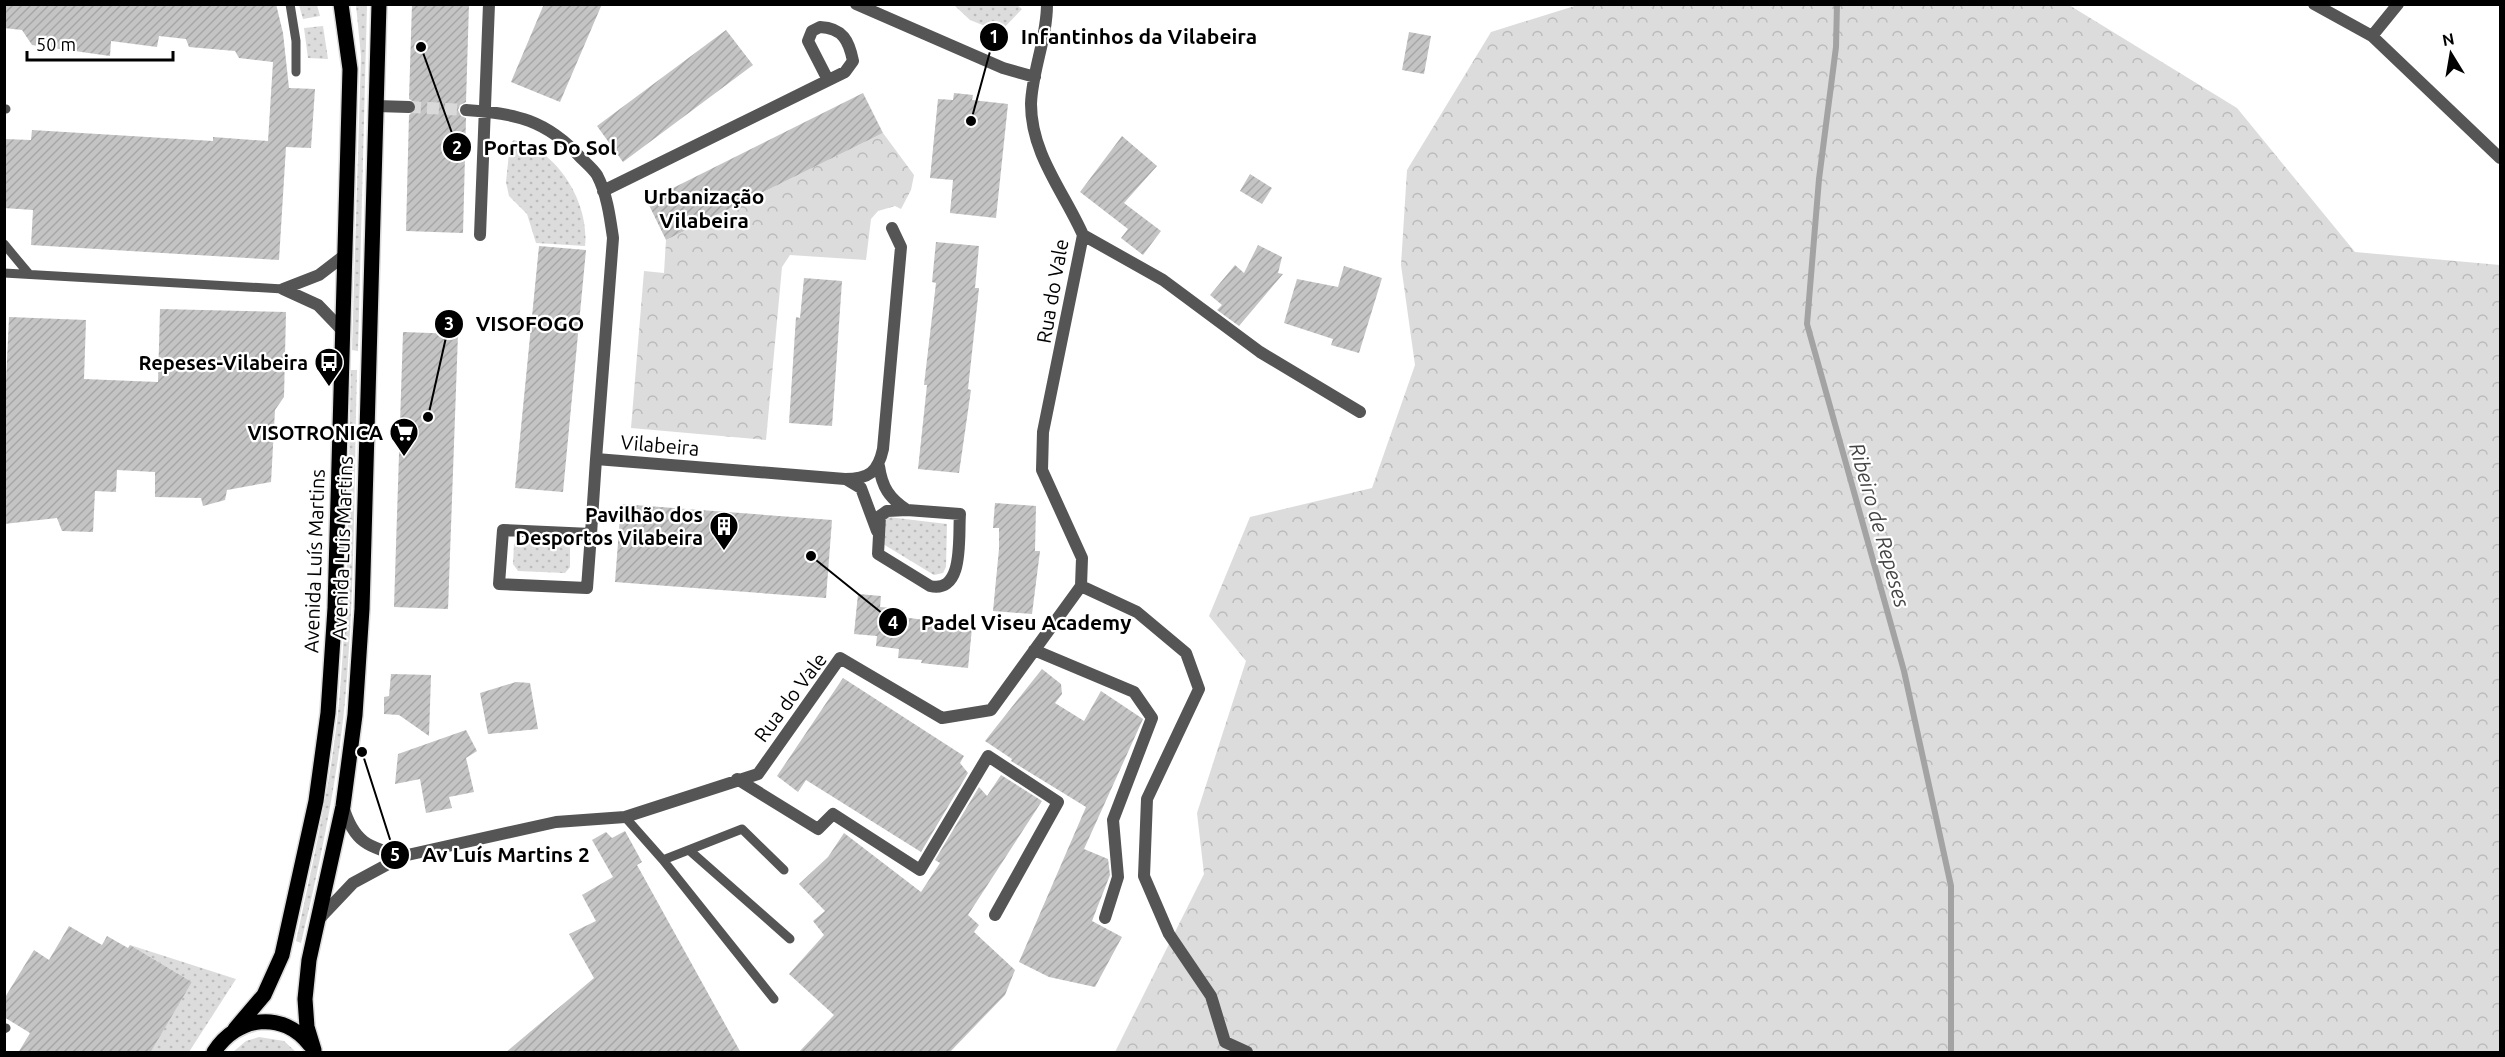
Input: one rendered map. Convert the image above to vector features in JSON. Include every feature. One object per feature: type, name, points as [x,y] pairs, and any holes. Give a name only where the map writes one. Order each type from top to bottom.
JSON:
[{"type":"main road","name":"Avenida Luís Martins","points":[[214,1053],[222,1040],[235,1029],[264,995],[282,955],[316,801],[328,713],[334,608],[350,69],[341,4]]},
{"type":"main road","name":"Avenida Luis Martins","points":[[314,1052],[307,1027],[305,999],[317,921],[343,806],[355,715],[362,609],[379,4]]},
{"type":"main road","points":[[235,1029],[252,1022],[270,1021],[288,1026],[303,1036],[314,1052]]},
{"type":"street","points":[[480,235],[489,4]]},
{"type":"street","points":[[856,4],[1003,68],[1035,77]]},
{"type":"street","name":"Rua do Vale","points":[[403,856],[556,822],[625,817],[737,778],[758,774],[840,658],[942,718],[991,710],[1081,586],[1082,558],[1042,470],[1043,432],[1083,236],[1072,209],[1042,158],[1033,132],[1031,103],[1047,25],[1047,4]]},
{"type":"street","points":[[2314,4],[2372,36],[2500,158]]},
{"type":"street","points":[[2372,36],[2398,4]]},
{"type":"street","points":[[603,191],[828,80]]},
{"type":"street","points":[[376,106],[409,107]]},
{"type":"street","name":"Vilabeira","points":[[466,110],[510,113],[539,123],[570,145],[597,175],[603,191],[613,238],[596,459],[845,479],[870,475],[879,466]]},
{"type":"street","points":[[892,228],[901,247],[879,466],[881,481],[887,494],[907,510]]},
{"type":"street","points":[[1083,236],[1163,280],[1260,352],[1360,412]]},
{"type":"street","points":[[283,289],[319,275],[345,255]]},
{"type":"street","points":[[283,289],[318,305],[342,330]]},
{"type":"street","points":[[591,534],[503,530],[499,584],[587,588],[591,534],[596,459]]},
{"type":"street","points":[[845,479],[861,488],[879,541]]},
{"type":"street","points":[[907,510],[960,514],[956,573],[952,580],[938,588],[930,586],[878,555],[880,516],[887,511],[907,510]]},
{"type":"street","points":[[1081,586],[1137,612],[1186,653],[1199,689],[1148,799],[1144,876],[1169,934],[1211,996],[1225,1042],[1247,1053]]},
{"type":"street","points":[[1035,650],[1134,692],[1152,718],[1113,820],[1118,877],[1105,918]]},
{"type":"street","points":[[737,778],[818,829],[833,814],[920,870],[988,756],[1058,802],[995,915]]},
{"type":"street","points":[[343,806],[349,826],[369,847],[403,856]]},
{"type":"street","points":[[317,921],[353,883],[403,856]]},
{"type":"lane","points":[[290,4],[296,41],[296,72]]},
{"type":"lane","points":[[4,244],[29,274]]},
{"type":"lane","points":[[4,273],[283,289]]},
{"type":"lane","points":[[625,817],[663,860],[774,999]]},
{"type":"lane","points":[[663,860],[742,829],[784,870]]},
{"type":"lane","points":[[689,850],[790,939]]},
{"type":"green space","points":[[1581,4],[2069,5],[2237,108],[2355,252],[2500,265],[2500,1052],[1115,1052],[1204,874],[1197,813],[1246,661],[1209,616],[1250,517],[1372,488],[1415,365],[1401,265],[1407,170],[1491,32]]},
{"type":"green space","points":[[299,5],[317,5],[320,16],[303,19]]},
{"type":"green space","points":[[356,5],[367,5],[358,351],[352,350],[361,56]]},
{"type":"green space","points":[[954,5],[1017,5],[1022,9],[1000,32],[970,20]]},
{"type":"green space","points":[[323,26],[328,59],[308,58],[304,28]]},
{"type":"green space","points":[[883,133],[914,175],[911,190],[901,209],[895,206],[878,211],[871,219],[866,260],[790,255],[782,267],[766,440],[631,428],[644,271],[664,273],[666,240]]},
{"type":"green space","points":[[514,140],[530,145],[544,154],[568,180],[582,213],[585,246],[536,243],[527,214],[509,196],[506,182],[510,144]]},
{"type":"green space","points":[[351,370],[357,370],[352,577],[345,701],[327,823],[301,943],[296,941],[326,793],[339,703],[346,578]]},
{"type":"green space","points":[[888,517],[947,524],[946,567],[943,573],[934,575],[883,544],[885,520]]},
{"type":"green space","points":[[519,540],[565,542],[570,546],[570,567],[565,573],[518,571],[513,564],[514,544]]},
{"type":"green space","points":[[130,945],[236,979],[189,1052],[150,1052],[192,982]]},
{"type":"green space","points":[[259,1037],[284,1041],[296,1052],[233,1052],[246,1041]]},
{"type":"building","points":[[4,4],[276,4],[283,33],[289,88],[315,89],[311,148],[286,147],[279,260],[31,245],[33,210],[4,208],[4,139],[31,140],[32,130],[213,141],[213,137],[268,141],[273,62],[239,58],[235,51],[189,47],[186,39],[159,36],[157,47],[111,41],[110,56],[32,45],[22,30],[4,28]]},
{"type":"building","points":[[412,4],[469,4],[466,102],[460,105],[458,110],[461,116],[466,118],[463,233],[406,231],[409,115],[417,108],[416,103],[409,99]]},
{"type":"building","points":[[544,4],[602,4],[560,102],[511,82]]},
{"type":"building","points":[[726,30],[753,65],[623,162],[597,126]]},
{"type":"building","points":[[1409,32],[1431,36],[1424,74],[1402,70]]},
{"type":"building","points":[[863,93],[883,133],[666,240],[647,201]]},
{"type":"building","points":[[954,93],[973,95],[972,100],[1008,104],[996,218],[950,213],[953,180],[930,178],[938,99],[953,100]]},
{"type":"building","points":[[1122,136],[1157,166],[1124,203],[1161,231],[1143,255],[1121,238],[1128,229],[1080,192]]},
{"type":"building","points":[[1250,174],[1272,188],[1262,204],[1240,191]]},
{"type":"building","points":[[936,242],[979,246],[975,288],[979,288],[968,389],[971,390],[959,473],[918,469],[927,385],[924,385],[936,283],[932,282]]},
{"type":"building","points":[[1258,245],[1282,257],[1278,273],[1283,274],[1239,326],[1217,310],[1222,305],[1210,295],[1235,265],[1244,273]]},
{"type":"building","points":[[539,246],[586,250],[563,492],[515,488]]},
{"type":"building","points":[[1344,266],[1382,278],[1359,353],[1331,345],[1333,339],[1284,323],[1297,279],[1338,287]]},
{"type":"building","points":[[804,278],[842,281],[832,426],[789,423],[796,317],[800,318]]},
{"type":"building","points":[[160,309],[286,312],[284,397],[275,410],[271,482],[227,490],[225,500],[203,506],[201,498],[155,497],[155,472],[117,470],[116,492],[95,491],[93,532],[62,531],[57,518],[4,524],[4,424],[9,317],[86,320],[84,379],[158,382]]},
{"type":"building","points":[[403,332],[458,334],[448,609],[394,607]]},
{"type":"building","points":[[995,503],[1036,506],[1035,551],[1040,551],[1032,614],[993,611],[999,549],[999,528],[993,528]]},
{"type":"building","name":"Pavilhão dos Desportos Vilabeira","points":[[621,504],[832,520],[826,598],[615,582]]},
{"type":"building","points":[[858,594],[881,596],[880,607],[903,609],[902,617],[925,620],[925,623],[972,628],[968,668],[898,658],[899,649],[876,646],[877,636],[854,634]]},
{"type":"building","points":[[1042,669],[1061,684],[1062,694],[1055,703],[1084,721],[1101,691],[1143,719],[1084,849],[1108,859],[1110,875],[1092,921],[1122,937],[1095,987],[1049,977],[1019,962],[1086,807],[1011,761],[1012,759],[985,741]]},
{"type":"building","points":[[391,674],[431,675],[429,736],[399,715],[384,714],[384,697],[389,696]]},
{"type":"building","points":[[843,678],[964,756],[960,763],[968,773],[921,852],[806,780],[798,792],[777,776]]},
{"type":"building","points":[[516,682],[530,683],[538,729],[488,734],[480,693]]},
{"type":"building","points":[[466,730],[477,751],[466,758],[474,792],[449,797],[452,808],[426,813],[420,779],[395,784],[398,754]]},
{"type":"building","points":[[1001,775],[1042,801],[968,915],[979,925],[974,932],[1015,970],[1005,995],[949,1053],[798,1053],[834,1015],[789,974],[824,935],[813,921],[825,911],[799,884],[828,857],[844,833],[921,892],[940,863],[935,860],[979,787],[987,796]]},
{"type":"building","points":[[625,831],[642,862],[637,865],[741,1053],[505,1053],[594,978],[569,934],[596,921],[582,895],[613,877],[592,840],[606,832],[612,838]]},
{"type":"building","points":[[69,926],[102,945],[107,936],[128,948],[130,945],[192,982],[150,1053],[18,1053],[30,1033],[4,1017],[4,999],[34,950],[49,960]]},
{"type":"waterway","name":"Ribeiro de Repeses","points":[[1837,4],[1836,47],[1819,179],[1807,324],[1904,671],[1951,886],[1951,1052]]},
{"type":"tunnel","points":[[409,107],[466,110]]},
{"type":"place","name":"Portas Do Sol","points":[[421,47]]},
{"type":"place","name":"Infantinhos da Vilabeira","points":[[971,121]]},
{"type":"place","name":"Repeses-Vilabeira","points":[[329,388]]},
{"type":"place","name":"VISOFOGO","points":[[428,417]]},
{"type":"place","name":"VISOTRONICA","points":[[404,458]]},
{"type":"place","name":"Pavilhão dos Desportos Vilabeira","points":[[724,552]]},
{"type":"place","name":"Padel Viseu Academy","points":[[811,556]]},
{"type":"place","name":"Av Luís Martins 2","points":[[362,752]]},
{"type":"district","name":"Urbanização Vilabeira","points":[[704,208]]}]
